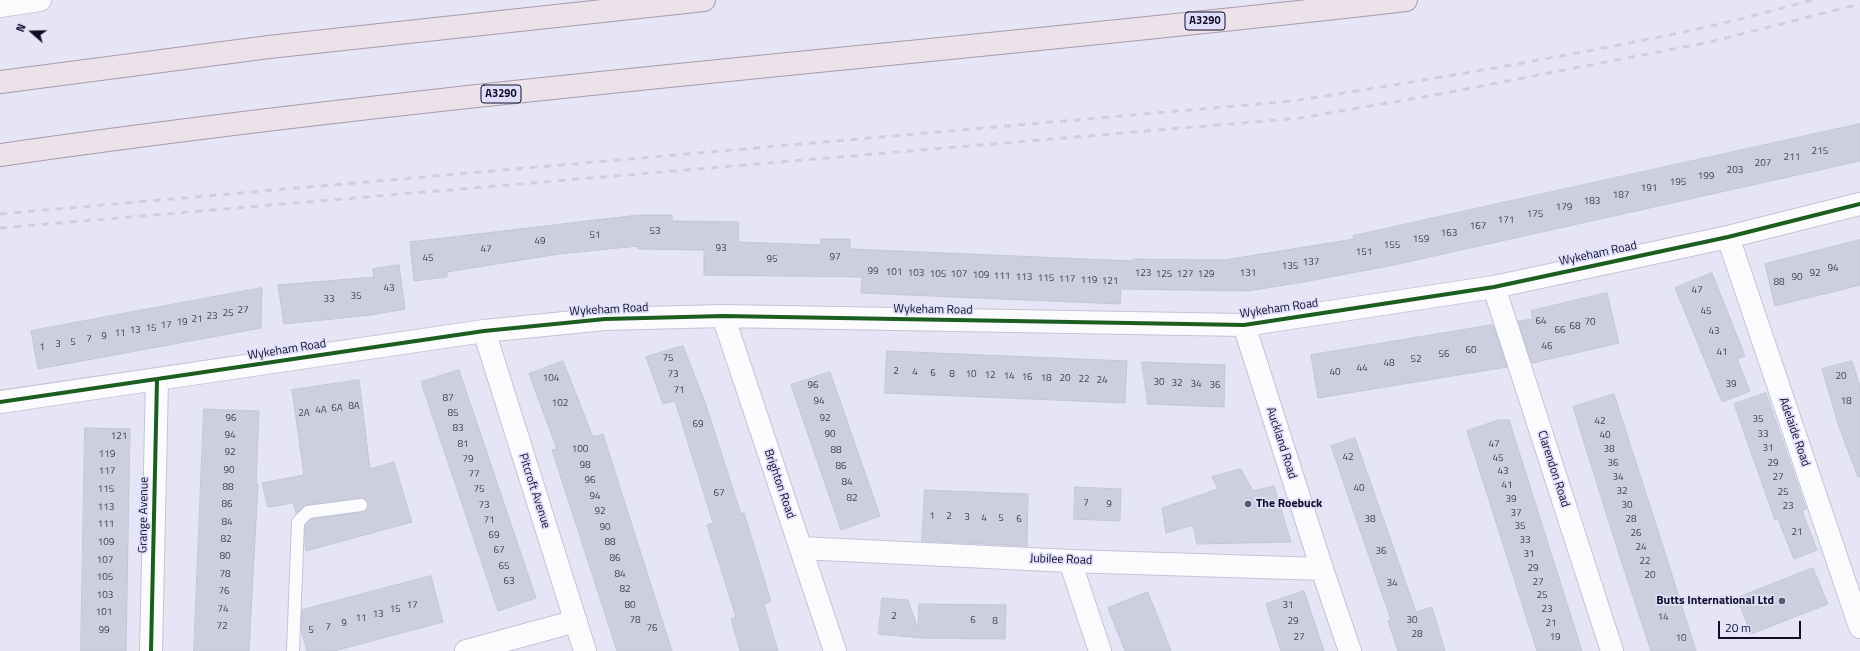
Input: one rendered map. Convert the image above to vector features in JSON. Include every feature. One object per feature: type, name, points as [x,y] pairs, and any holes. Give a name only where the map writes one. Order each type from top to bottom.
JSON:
[{"type":"main road","points":[[0,82],[269,47],[704,0]]},
{"type":"main road","name":"A3290","points":[[0,155],[156,132],[370,108],[1004,44],[1406,0]]},
{"type":"street","points":[[0,6],[40,0]]},
{"type":"street","name":"Wykeham Road","points":[[0,402],[484,331],[605,319],[723,316],[1244,325],[1494,287],[1728,237],[1860,204]]},
{"type":"street","name":"Adelaide Road","points":[[1728,237],[1860,628]]},
{"type":"street","name":"Clarendon Road","points":[[1494,287],[1612,651]]},
{"type":"street","name":"Brighton Road","points":[[723,316],[835,651]]},
{"type":"street","name":"Auckland Road","points":[[1244,325],[1322,569],[1350,651]]},
{"type":"street","name":"Pitcroft Avenue","points":[[484,331],[585,651]]},
{"type":"street","name":"Grange Avenue","points":[[151,651],[157,380]]},
{"type":"street","name":"Jubilee Road","points":[[801,548],[1070,561],[1322,569]]},
{"type":"street","points":[[1070,561],[1100,651]]},
{"type":"street","points":[[466,651],[576,622]]},
{"type":"lane","points":[[293,651],[298,522],[308,512],[361,505]]},
{"type":"building","points":[[1860,124],[1860,161],[1389,266],[1303,282],[1248,291],[1121,289],[1120,304],[861,293],[862,277],[704,275],[704,250],[638,249],[638,246],[559,254],[447,272],[447,277],[414,281],[410,242],[638,215],[672,215],[672,221],[739,222],[738,242],[821,245],[821,239],[850,239],[850,249],[1133,261],[1133,259],[1225,260],[1354,239],[1353,236]]},
{"type":"building","points":[[1860,240],[1860,285],[1775,306],[1765,264]]},
{"type":"building","points":[[399,265],[405,309],[371,315],[284,324],[278,285],[374,277],[373,269]]},
{"type":"building","points":[[1712,273],[1745,356],[1737,359],[1750,391],[1722,402],[1675,288]]},
{"type":"building","points":[[262,288],[261,328],[38,369],[31,331]]},
{"type":"building","points":[[1607,293],[1619,343],[1532,363],[1518,321],[1533,319],[1531,311]]},
{"type":"building","points":[[1493,325],[1507,367],[1318,398],[1311,355]]},
{"type":"building","points":[[683,346],[705,402],[741,514],[744,513],[771,601],[764,604],[778,651],[740,651],[731,619],[736,617],[707,525],[713,523],[675,401],[663,404],[646,357]]},
{"type":"building","points":[[887,351],[1127,361],[1125,403],[885,393]]},
{"type":"building","points":[[563,361],[593,437],[603,434],[672,651],[617,651],[552,450],[557,449],[529,374]]},
{"type":"building","points":[[1852,361],[1860,387],[1860,477],[1858,477],[1839,427],[1822,369]]},
{"type":"building","points":[[1142,362],[1225,365],[1224,407],[1148,404]]},
{"type":"building","points":[[459,370],[536,598],[498,611],[421,382]]},
{"type":"building","points":[[830,372],[880,516],[841,530],[791,385]]},
{"type":"building","points":[[359,380],[370,469],[394,462],[412,522],[306,551],[305,525],[312,519],[362,512],[368,507],[367,501],[360,498],[307,505],[296,513],[293,503],[268,507],[262,483],[304,475],[292,390]]},
{"type":"building","points":[[1766,393],[1806,509],[1802,511],[1817,550],[1794,559],[1778,519],[1775,520],[1734,404]]},
{"type":"building","points":[[1614,394],[1696,651],[1651,651],[1617,548],[1573,407]]},
{"type":"building","points":[[204,409],[259,411],[256,484],[258,484],[249,651],[194,651]]},
{"type":"building","points":[[1499,420],[1509,420],[1582,651],[1537,651],[1467,431]]},
{"type":"building","points":[[85,428],[130,429],[126,651],[81,651]]},
{"type":"building","points":[[1355,438],[1416,612],[1432,607],[1445,651],[1398,651],[1388,621],[1391,620],[1331,446]]},
{"type":"building","name":"The Roebuck","points":[[1241,469],[1253,491],[1274,486],[1291,542],[1197,544],[1193,525],[1166,533],[1162,508],[1218,489],[1212,477]]},
{"type":"building","points":[[1075,487],[1121,489],[1120,521],[1074,519]]},
{"type":"building","points":[[925,490],[1028,494],[1027,546],[922,541]]},
{"type":"building","name":"Butts International Ltd","points":[[1813,568],[1828,604],[1751,634],[1737,598]]},
{"type":"building","points":[[431,576],[443,622],[334,651],[307,651],[301,630],[302,610]]},
{"type":"building","points":[[1304,591],[1324,651],[1281,651],[1266,604]]},
{"type":"building","points":[[1148,592],[1171,651],[1125,651],[1108,608]]},
{"type":"building","points":[[882,598],[908,600],[918,629],[919,604],[1006,605],[1005,639],[921,638],[879,634]]},
{"type":"railway","points":[[0,214],[1293,101],[1450,76],[1659,37],[1749,17],[1813,0]]},
{"type":"railway","points":[[0,228],[1300,118],[1440,94],[1710,42],[1860,4]]},
{"type":"cycle path","points":[[0,402],[484,331],[605,319],[723,316],[1244,325],[1494,287],[1728,237],[1860,204]]},
{"type":"cycle path","points":[[151,651],[157,380]]},
{"type":"place","name":"The Roebuck","points":[[1248,504]]},
{"type":"place","name":"Butts International Ltd","points":[[1782,601]]}]
